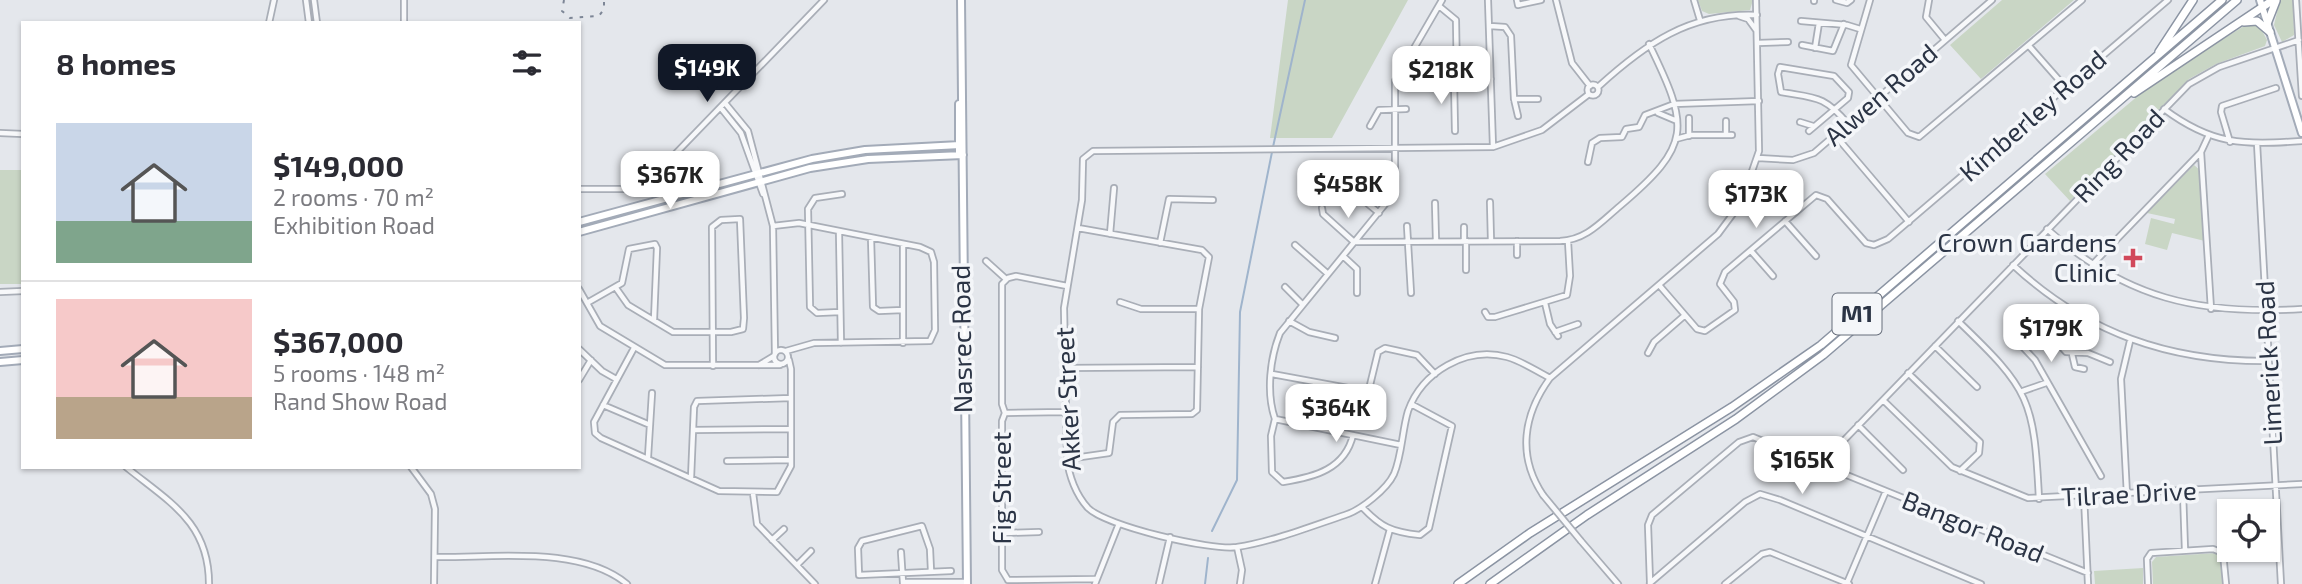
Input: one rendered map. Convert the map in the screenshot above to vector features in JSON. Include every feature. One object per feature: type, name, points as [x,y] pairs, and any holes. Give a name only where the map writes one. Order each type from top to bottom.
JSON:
[{"type":"highway","points":[[2155,59],[2193,0]]},
{"type":"highway","name":"M1","points":[[1458,584],[1540,526],[1732,407],[1821,345],[2222,0]]},
{"type":"highway","name":"M1","points":[[1490,584],[1587,515],[1736,419],[1823,355],[2237,0]]},
{"type":"highway","points":[[2119,102],[2234,26],[2261,4],[2274,0],[2268,28],[2257,21],[2234,26]]},
{"type":"main road","name":"Nasrec Road","points":[[961,0],[966,583]]},
{"type":"main road","points":[[2261,4],[2302,131]]},
{"type":"main road","points":[[581,221],[756,172],[865,150],[961,145]]},
{"type":"main road","points":[[581,231],[759,181],[868,159],[961,155]]},
{"type":"main road","points":[[0,351],[21,349]]},
{"type":"main road","points":[[0,362],[21,360]]},
{"type":"street","points":[[269,21],[274,0]]},
{"type":"street","points":[[306,0],[309,21]]},
{"type":"street","points":[[314,0],[317,21]]},
{"type":"street","points":[[404,0],[404,21]]},
{"type":"street","points":[[581,189],[625,189],[646,183],[824,0]]},
{"type":"street","points":[[1353,435],[1347,454],[1334,467],[1283,482],[1272,472],[1271,436],[1275,419],[1272,406],[1272,374],[1275,345],[1302,304],[1379,213],[1394,190],[1395,81],[1443,0]]},
{"type":"street","points":[[1488,0],[1493,147]]},
{"type":"street","points":[[1517,0],[1518,5],[1541,0]]},
{"type":"street","points":[[1556,0],[1572,62],[1590,86],[1589,94]]},
{"type":"street","points":[[1694,0],[1700,20]]},
{"type":"street","points":[[1618,584],[1543,495],[1529,466],[1526,439],[1533,406],[1550,379],[1725,226],[1744,198],[1758,159],[1756,0]]},
{"type":"street","points":[[1836,0],[1847,3],[1851,0]]},
{"type":"street","points":[[1870,0],[1851,64],[1914,137],[1924,136],[2082,0]]},
{"type":"street","points":[[1929,0],[1926,17],[1945,40]]},
{"type":"street","name":"Alwen Road","points":[[1758,159],[1801,159],[1814,153],[1992,0]]},
{"type":"street","name":"Kimberley Road","points":[[1785,221],[1812,197],[1820,195],[1827,199],[1869,245],[1877,244],[1898,232],[2168,0]]},
{"type":"street","points":[[2296,0],[2302,96]]},
{"type":"street","points":[[1439,6],[1456,20],[1455,131]]},
{"type":"street","points":[[1737,15],[1750,21],[1757,34]]},
{"type":"street","name":"Akker Street","points":[[1550,379],[1511,358],[1485,354],[1461,358],[1435,374],[1411,404],[1392,477],[1362,507],[1346,515],[1237,547],[1118,526],[1093,512],[1083,502],[1069,473],[1067,459],[1064,308],[1083,191],[1083,159],[1090,152],[1493,147],[1542,130],[1589,94],[1596,95],[1598,87],[1649,44],[1700,20],[1757,15]]},
{"type":"street","points":[[1801,21],[1844,24],[1860,29]]},
{"type":"street","points":[[1815,48],[1819,23]]},
{"type":"street","points":[[1802,45],[1834,51],[1844,24]]},
{"type":"street","points":[[1490,26],[1505,27],[1511,36],[1514,99],[1518,116]]},
{"type":"street","name":"Ring Road","points":[[1821,464],[2164,109],[2204,74],[2298,40]]},
{"type":"street","points":[[1758,43],[1788,42]]},
{"type":"street","points":[[1322,208],[1323,215],[1354,242],[1568,241],[1591,230],[1657,173],[1670,157],[1676,139],[1674,104],[1649,44]]},
{"type":"street","points":[[2029,46],[2066,88]]},
{"type":"street","points":[[1433,64],[1433,80]]},
{"type":"street","points":[[1809,131],[1814,126],[1835,108],[1850,95],[1838,78],[1790,67],[1778,69],[1780,92],[1826,101],[1835,108],[1848,124]]},
{"type":"street","points":[[1395,81],[1491,79]]},
{"type":"street","points":[[1590,86],[1598,87]]},
{"type":"street","points":[[2230,142],[2221,107],[2276,88]]},
{"type":"street","points":[[1514,99],[1538,99]]},
{"type":"street","points":[[1588,162],[1592,143],[1600,138],[1622,137],[1626,129],[1639,127],[1645,115],[1674,104],[1759,101]]},
{"type":"street","points":[[723,106],[744,123],[773,226],[775,355],[791,376]]},
{"type":"street","points":[[2164,109],[2207,137],[2230,142],[2302,141]]},
{"type":"street","points":[[1370,126],[1377,111],[1406,110]]},
{"type":"street","points":[[1657,112],[1677,121]]},
{"type":"street","points":[[1689,118],[1689,136]]},
{"type":"street","points":[[1676,139],[1729,135],[1726,121]]},
{"type":"street","points":[[1800,122],[1814,126]]},
{"type":"street","points":[[2302,123],[2302,131]]},
{"type":"street","points":[[0,133],[21,134]]},
{"type":"street","points":[[1835,135],[1909,222]]},
{"type":"street","points":[[2092,265],[2201,152],[2207,137]]},
{"type":"street","name":"Limerick Road","points":[[2257,143],[2281,584]]},
{"type":"street","points":[[2201,152],[2210,309]]},
{"type":"street","points":[[1110,234],[1114,188]]},
{"type":"street","points":[[840,312],[817,313],[810,307],[808,209],[812,200],[842,194]]},
{"type":"street","points":[[1160,243],[1169,199],[1213,200]]},
{"type":"street","points":[[1490,202],[1491,241]]},
{"type":"street","points":[[1435,203],[1436,241]]},
{"type":"street","points":[[1368,204],[1379,213]]},
{"type":"street","points":[[616,288],[628,305],[675,333],[713,333],[741,330],[742,222],[733,217],[715,223],[712,227],[713,333],[713,366]]},
{"type":"street","points":[[1659,285],[1684,316],[1699,331],[1704,331],[1733,313],[1735,304],[1722,288],[1721,278],[1785,221],[1816,256]]},
{"type":"street","points":[[755,365],[784,351],[814,343],[930,341],[935,326],[933,255],[927,249],[808,225],[794,223],[773,226]]},
{"type":"street","points":[[1407,226],[1411,293]]},
{"type":"street","points":[[1464,227],[1466,270]]},
{"type":"street","points":[[1067,459],[1110,453],[1113,422],[1120,415],[1195,412],[1199,404],[1199,309],[1209,255],[1202,250],[1078,228]]},
{"type":"street","points":[[1366,229],[1374,243]]},
{"type":"street","points":[[2048,229],[2092,265],[2154,296],[2210,309],[2302,309]]},
{"type":"street","points":[[839,232],[841,343]]},
{"type":"street","points":[[871,238],[874,309],[903,310]]},
{"type":"street","points":[[1517,241],[1517,255]]},
{"type":"street","points":[[1485,312],[1488,317],[1495,317],[1545,303],[1569,293],[1568,241]]},
{"type":"street","points":[[587,303],[616,288],[624,279],[627,251],[644,244],[656,245],[654,320]]},
{"type":"street","points":[[903,244],[903,342]]},
{"type":"street","points":[[1295,245],[1328,274]]},
{"type":"street","points":[[1751,251],[1773,276]]},
{"type":"street","points":[[1343,256],[1357,269],[1357,293]]},
{"type":"street","points":[[986,261],[1006,279]]},
{"type":"street","points":[[2012,265],[2064,307],[2130,341],[2199,358],[2269,361]]},
{"type":"street","points":[[1005,413],[1002,404],[1001,287],[1006,279],[1016,276],[1067,286]]},
{"type":"street","points":[[1286,287],[1302,304]]},
{"type":"street","points":[[0,292],[21,291]]},
{"type":"street","points":[[581,292],[600,326],[667,366],[781,365],[798,348]]},
{"type":"street","points":[[1119,302],[1141,309],[1199,309]]},
{"type":"street","points":[[1545,303],[1557,334],[1578,324]]},
{"type":"street","points":[[1648,353],[1654,342],[1684,316]]},
{"type":"street","points":[[1289,321],[1309,332],[1335,338]]},
{"type":"street","name":"Tilrae Drive","points":[[1958,321],[2008,370],[2023,391],[2035,430],[2039,499]]},
{"type":"street","points":[[2101,476],[2035,360],[2019,343],[2021,331],[2029,323],[2038,322],[2064,350],[2072,354],[2088,353],[2110,362]]},
{"type":"street","points":[[634,348],[594,422],[596,435],[722,492],[753,493],[778,491],[790,471],[791,376],[789,358],[776,337]]},
{"type":"street","points":[[2127,495],[2121,379],[2130,341]]},
{"type":"street","points":[[1935,346],[1977,387]]},
{"type":"street","points":[[1272,374],[1364,391],[1370,386],[1378,352],[1385,348],[1420,356],[1435,374]]},
{"type":"street","points":[[581,351],[616,379]]},
{"type":"street","points":[[2072,354],[2073,365],[2084,369]]},
{"type":"street","points":[[581,377],[591,360]]},
{"type":"street","points":[[1064,368],[1198,367]]},
{"type":"street","points":[[1908,373],[1980,442],[1979,453],[1960,471]]},
{"type":"street","points":[[2023,391],[2046,383]]},
{"type":"street","points":[[648,457],[652,393]]},
{"type":"street","points":[[691,478],[695,404],[701,399],[791,398]]},
{"type":"street","name":"Tilrae Drive","points":[[1882,400],[1952,467],[2022,496],[2039,499],[2302,484]]},
{"type":"street","points":[[1362,507],[1378,524],[1390,530],[1417,535],[1428,530],[1452,431],[1450,423],[1429,416],[1411,404]]},
{"type":"street","points":[[603,405],[650,425]]},
{"type":"street","name":"Fig Street","points":[[1006,582],[1002,570],[1002,421],[1005,413],[1064,412]]},
{"type":"street","points":[[1275,419],[1401,445]]},
{"type":"street","points":[[1858,425],[1903,470]]},
{"type":"street","points":[[693,430],[791,429]]},
{"type":"street","points":[[1649,583],[1651,518],[1739,442],[1750,437],[1762,439],[1821,464]]},
{"type":"street","points":[[727,461],[791,460]]},
{"type":"street","name":"Bangor Road","points":[[1821,464],[2088,573]]},
{"type":"street","points":[[128,469],[180,510],[195,528],[207,557],[209,584]]},
{"type":"street","points":[[134,474],[138,469]]},
{"type":"street","points":[[412,469],[431,494],[435,509],[434,584]]},
{"type":"street","points":[[1725,584],[1767,552],[1848,584],[1886,491]]},
{"type":"street","points":[[2183,492],[2185,550]]},
{"type":"street","points":[[753,493],[756,522],[816,584]]},
{"type":"street","points":[[1649,583],[1755,495],[1780,500],[1981,584]]},
{"type":"street","points":[[2084,496],[2088,584]]},
{"type":"street","points":[[931,571],[930,549],[922,526],[860,542],[858,575],[888,576],[902,572],[951,571]]},
{"type":"street","points":[[1006,582],[1095,582],[1118,526]]},
{"type":"street","points":[[772,540],[784,529]]},
{"type":"street","points":[[1375,584],[1381,572],[1390,530]]},
{"type":"street","points":[[1003,533],[1039,532]]},
{"type":"street","points":[[1159,584],[1170,537]]},
{"type":"street","points":[[1237,547],[1242,569],[1240,584]]},
{"type":"street","points":[[2148,584],[2147,559],[2151,553],[2185,550],[2221,551],[2225,584]]},
{"type":"street","points":[[797,565],[811,551]]},
{"type":"street","points":[[901,552],[902,583],[966,583]]},
{"type":"street","points":[[435,557],[574,558],[612,572],[627,584]]},
{"type":"green space","points":[[1288,0],[1408,0],[1332,138],[1270,138]]},
{"type":"green space","points":[[1698,0],[1753,0],[1750,10],[1709,14],[1702,11]]},
{"type":"green space","points":[[2002,0],[2074,0],[1981,79],[1950,45]]},
{"type":"green space","points":[[2280,0],[2293,0],[2294,35],[2282,42],[2274,25]]},
{"type":"green space","points":[[2249,23],[2260,27],[2267,40],[2265,46],[2216,64],[2189,79],[2070,201],[2045,174],[2158,79]]},
{"type":"green space","points":[[2194,165],[2201,171],[2205,241],[2172,233],[2167,250],[2145,244],[2151,218],[2174,224],[2175,219],[2147,213]]},
{"type":"green space","points":[[0,170],[21,170],[21,284],[0,284]]},
{"type":"green space","points":[[2216,553],[2217,562],[2221,562],[2222,584],[2153,584],[2152,562],[2156,557]]},
{"type":"green space","points":[[2143,568],[2143,584],[2095,584],[2094,571]]},
{"type":"waterway","points":[[1273,147],[1305,0]]},
{"type":"waterway","points":[[1212,531],[1237,480],[1240,312],[1272,152]]},
{"type":"waterway","points":[[1205,584],[1208,558]]},
{"type":"railway","points":[[564,0],[562,11],[570,18],[599,16],[604,9],[604,0]]},
{"type":"place","name":"Crown Gardens Clinic","points":[[2133,258]]}]
